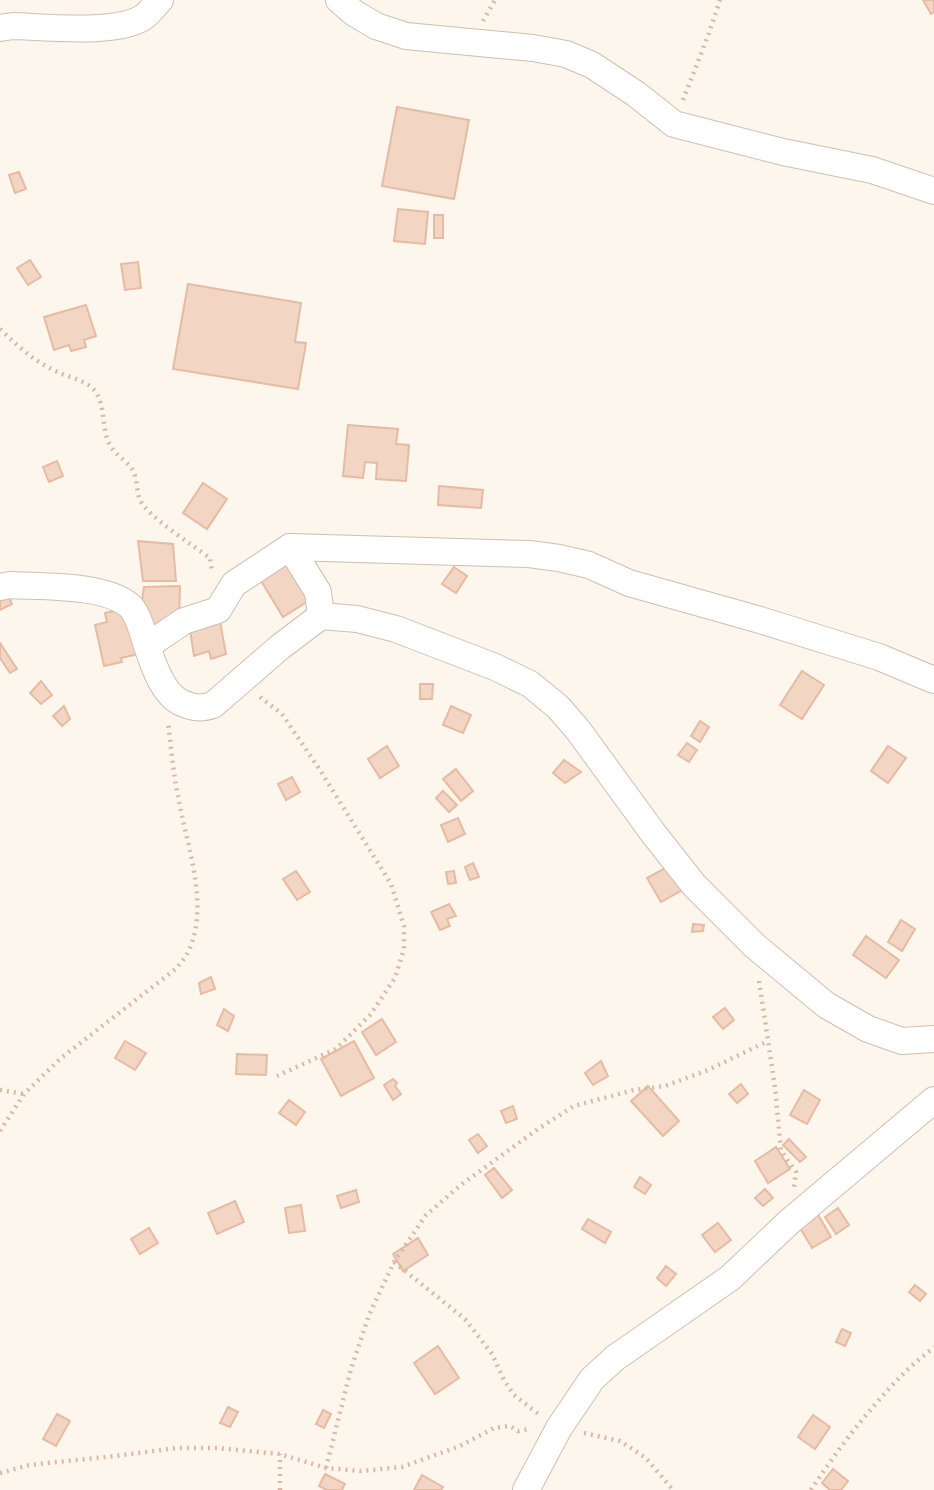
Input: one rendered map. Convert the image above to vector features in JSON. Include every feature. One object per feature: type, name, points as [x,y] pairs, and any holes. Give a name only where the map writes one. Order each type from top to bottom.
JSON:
[{"type":"street","points":[[0,29],[13,26],[103,29],[123,26],[143,18],[160,0]]},
{"type":"street","points":[[339,0],[376,26],[406,36],[533,47],[566,54],[592,65],[636,94],[674,124],[783,152],[872,170],[934,191]]},
{"type":"street","points":[[290,547],[318,592],[321,616]]},
{"type":"street","points":[[147,646],[184,621],[218,610],[234,584],[290,547],[529,554],[589,565],[629,583],[879,657],[934,680]]},
{"type":"street","points":[[0,587],[10,585],[82,589],[108,594],[130,606],[164,685],[176,701],[202,709],[213,705],[280,647],[321,616],[357,619],[397,629],[495,667],[530,684],[558,708],[578,730],[694,885],[755,946],[826,1005],[868,1029],[902,1041],[934,1039]]},
{"type":"street","points":[[526,1490],[546,1419],[615,1358],[730,1278],[789,1222],[934,1100]]},
{"type":"path","points":[[674,124],[720,0]]},
{"type":"path","points":[[0,329],[29,356],[83,382],[97,393],[108,442],[134,473],[140,500],[147,511],[210,558],[212,571]]},
{"type":"path","points":[[241,680],[282,714],[320,769],[391,884],[404,926],[404,949],[395,978],[370,1015],[336,1049],[277,1076]]},
{"type":"path","points":[[0,1130],[24,1094],[61,1058],[177,968],[188,952],[195,933],[198,898],[177,795],[164,685]]},
{"type":"path","points":[[755,946],[775,1087],[781,1151],[796,1172],[789,1222]]},
{"type":"path","points":[[326,1468],[351,1369],[369,1315],[394,1262],[426,1215],[462,1184],[574,1106],[634,1090],[665,1086],[708,1070],[768,1041]]},
{"type":"path","points":[[0,1090],[24,1094]]},
{"type":"path","points":[[394,1262],[465,1319],[492,1354],[514,1395],[546,1419],[620,1440],[646,1458],[673,1490]]},
{"type":"path","points":[[811,1490],[872,1409],[903,1374],[934,1346]]},
{"type":"path","points":[[0,1473],[29,1465],[176,1448],[217,1448],[280,1454],[326,1468],[360,1471],[401,1467],[460,1446],[494,1428],[510,1426],[518,1431],[527,1431],[533,1427]]},
{"type":"path","points":[[280,1454],[280,1490]]},
{"type":"building","points":[[923,0],[934,0],[934,12],[931,14]]},
{"type":"building","points":[[397,107],[469,120],[454,199],[382,186]]},
{"type":"building","points":[[19,172],[26,189],[15,193],[9,175]]},
{"type":"building","points":[[398,209],[428,212],[425,244],[394,241]]},
{"type":"building","points":[[434,215],[443,215],[443,238],[434,238]]},
{"type":"building","points":[[30,260],[41,277],[28,285],[17,268]]},
{"type":"building","points":[[138,262],[141,288],[125,290],[121,264]]},
{"type":"building","points":[[188,284],[301,303],[295,342],[306,343],[298,389],[173,369]]},
{"type":"building","points":[[86,305],[96,336],[84,340],[86,347],[71,351],[69,345],[54,350],[44,317]]},
{"type":"building","points":[[348,425],[398,429],[396,444],[409,445],[406,481],[376,479],[377,463],[365,462],[363,478],[343,476]]},
{"type":"building","points":[[57,461],[63,476],[49,482],[43,467]]},
{"type":"building","points":[[203,483],[227,499],[207,529],[183,513]]},
{"type":"building","points":[[439,486],[483,490],[481,508],[438,505]]},
{"type":"building","points":[[138,541],[173,544],[176,581],[143,581]]},
{"type":"building","points":[[287,556],[313,598],[283,617],[257,574]]},
{"type":"building","points":[[454,567],[467,576],[456,593],[442,584]]},
{"type":"building","points":[[180,586],[179,618],[152,636],[141,608],[144,587]]},
{"type":"building","points":[[5,589],[12,604],[0,610],[0,592]]},
{"type":"building","points":[[128,608],[143,653],[121,658],[122,662],[104,666],[95,625],[107,622],[105,613]]},
{"type":"building","points":[[219,616],[226,654],[211,659],[209,651],[194,656],[189,623]]},
{"type":"building","points":[[0,643],[17,669],[10,673],[0,658]]},
{"type":"building","points":[[802,671],[824,685],[802,719],[780,705]]},
{"type":"building","points":[[41,681],[52,695],[41,704],[30,693]]},
{"type":"building","points":[[420,684],[433,684],[432,699],[420,699]]},
{"type":"building","points":[[64,706],[70,719],[62,726],[53,716]]},
{"type":"building","points":[[451,706],[471,715],[463,733],[443,725]]},
{"type":"building","points":[[700,721],[709,727],[700,742],[691,736]]},
{"type":"building","points":[[687,743],[697,750],[689,762],[678,755]]},
{"type":"building","points":[[387,746],[399,766],[380,778],[368,759]]},
{"type":"building","points":[[888,746],[906,758],[888,783],[871,771]]},
{"type":"building","points":[[564,760],[581,772],[565,783],[553,773]]},
{"type":"building","points":[[456,769],[473,791],[461,801],[443,779]]},
{"type":"building","points":[[292,777],[300,792],[286,800],[278,784]]},
{"type":"building","points":[[443,791],[457,805],[449,812],[436,798]]},
{"type":"building","points":[[458,818],[465,834],[448,842],[441,825]]},
{"type":"building","points":[[473,863],[479,877],[470,880],[465,867]]},
{"type":"building","points":[[671,865],[684,889],[661,902],[647,878]]},
{"type":"building","points":[[296,871],[310,892],[297,900],[283,879]]},
{"type":"building","points":[[454,871],[456,883],[448,884],[446,872]]},
{"type":"building","points":[[449,904],[456,916],[447,919],[450,926],[440,930],[431,912]]},
{"type":"building","points":[[901,920],[915,929],[902,951],[888,942]]},
{"type":"building","points":[[693,924],[704,925],[703,931],[692,932]]},
{"type":"building","points":[[866,936],[899,960],[886,978],[853,955]]},
{"type":"building","points":[[211,977],[215,989],[201,994],[199,983]]},
{"type":"building","points":[[725,1008],[734,1020],[723,1029],[713,1017]]},
{"type":"building","points":[[224,1009],[234,1016],[228,1031],[217,1025]]},
{"type":"building","points":[[382,1019],[396,1042],[376,1055],[362,1032]]},
{"type":"building","points":[[125,1041],[146,1053],[135,1070],[115,1058]]},
{"type":"building","points":[[354,1041],[374,1078],[341,1096],[321,1059]]},
{"type":"building","points":[[237,1054],[267,1055],[266,1075],[236,1074]]},
{"type":"building","points":[[601,1061],[608,1076],[593,1085],[585,1073]]},
{"type":"building","points":[[393,1079],[401,1094],[393,1100],[384,1085]]},
{"type":"building","points":[[741,1084],[748,1094],[737,1103],[729,1094]]},
{"type":"building","points":[[648,1086],[679,1121],[663,1136],[631,1101]]},
{"type":"building","points":[[804,1090],[820,1100],[807,1124],[790,1115]]},
{"type":"building","points":[[289,1100],[305,1112],[296,1125],[279,1113]]},
{"type":"building","points":[[513,1106],[517,1119],[506,1123],[501,1111]]},
{"type":"building","points":[[478,1134],[487,1146],[478,1153],[469,1140]]},
{"type":"building","points":[[789,1139],[806,1157],[800,1162],[783,1145]]},
{"type":"building","points":[[776,1147],[790,1169],[768,1183],[755,1161]]},
{"type":"building","points":[[494,1168],[512,1190],[502,1198],[485,1175]]},
{"type":"building","points":[[640,1177],[651,1185],[645,1194],[634,1187]]},
{"type":"building","points":[[765,1189],[773,1198],[763,1206],[755,1198]]},
{"type":"building","points":[[356,1190],[359,1202],[341,1208],[337,1196]]},
{"type":"building","points":[[235,1201],[244,1222],[217,1234],[208,1213]]},
{"type":"building","points":[[301,1205],[305,1231],[289,1233],[285,1208]]},
{"type":"building","points":[[813,1206],[831,1237],[812,1248],[794,1218]]},
{"type":"building","points":[[838,1208],[849,1225],[836,1234],[825,1217]]},
{"type":"building","points":[[588,1219],[611,1232],[605,1243],[582,1229]]},
{"type":"building","points":[[718,1223],[731,1240],[715,1252],[702,1235]]},
{"type":"building","points":[[149,1228],[158,1243],[140,1254],[131,1239]]},
{"type":"building","points":[[418,1238],[428,1255],[403,1271],[393,1254]]},
{"type":"building","points":[[666,1266],[676,1274],[666,1286],[657,1278]]},
{"type":"building","points":[[915,1285],[926,1294],[920,1301],[909,1292]]},
{"type":"building","points":[[842,1329],[851,1333],[845,1346],[836,1342]]},
{"type":"building","points":[[438,1346],[459,1378],[435,1394],[414,1363]]},
{"type":"building","points":[[228,1407],[238,1412],[230,1427],[220,1423]]},
{"type":"building","points":[[323,1410],[331,1414],[324,1428],[316,1424]]},
{"type":"building","points":[[57,1414],[70,1421],[56,1446],[43,1439]]},
{"type":"building","points":[[813,1415],[830,1427],[815,1449],[798,1437]]},
{"type":"building","points":[[833,1469],[848,1481],[841,1490],[830,1490],[822,1483]]},
{"type":"building","points":[[325,1474],[345,1484],[342,1490],[327,1490],[319,1486]]},
{"type":"building","points":[[422,1475],[443,1487],[441,1490],[414,1490]]}]
